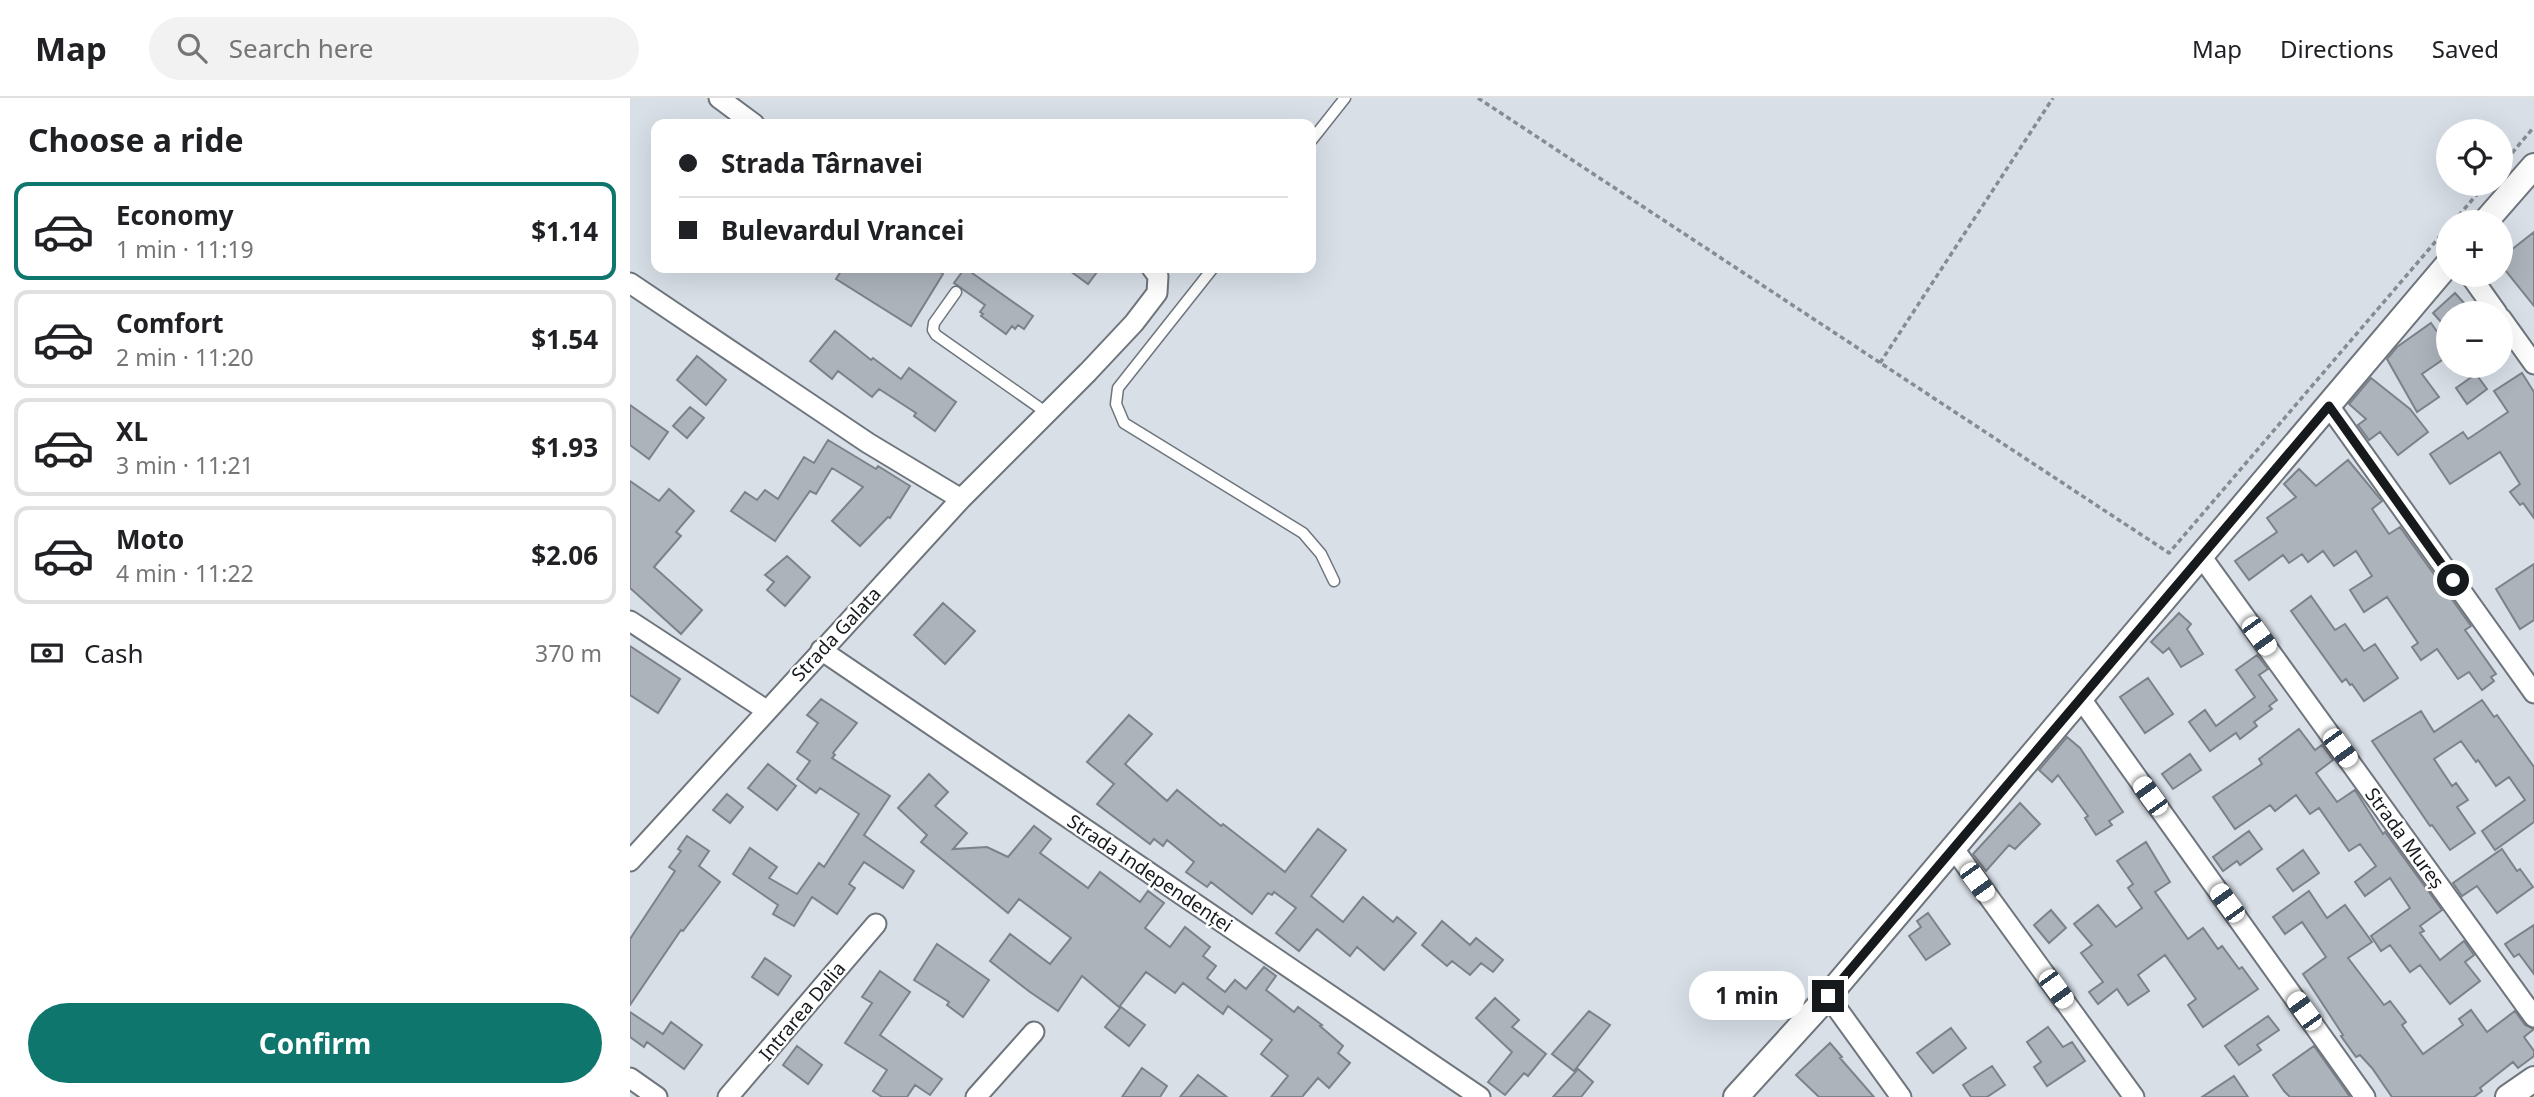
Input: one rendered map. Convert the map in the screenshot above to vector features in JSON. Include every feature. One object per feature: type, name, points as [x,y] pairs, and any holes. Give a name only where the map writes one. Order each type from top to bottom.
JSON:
[{"type":"street","points":[[719,98],[747,119]]},
{"type":"street","points":[[2496,210],[2534,166]]},
{"type":"street","name":"Strada Galata","points":[[630,861],[961,499],[1112,347],[1149,306],[1157,293],[1156,273]]},
{"type":"street","points":[[1736,1097],[1828,996],[1954,849],[2436,278]]},
{"type":"street","points":[[630,283],[869,443],[961,499]]},
{"type":"street","points":[[2513,335],[2534,364]]},
{"type":"street","points":[[2329,406],[2534,693]]},
{"type":"street","name":"Strada Mureș","points":[[2202,556],[2534,1017]]},
{"type":"street","points":[[630,621],[766,710]]},
{"type":"street","name":"Strada Independenței","points":[[821,650],[1480,1097]]},
{"type":"street","points":[[2081,699],[2365,1097]]},
{"type":"street","points":[[1954,849],[2134,1097]]},
{"type":"street","name":"Intrarea Dalia","points":[[728,1097],[876,924]]},
{"type":"street","points":[[1828,996],[1901,1097]]},
{"type":"street","points":[[976,1097],[1034,1032]]},
{"type":"street","points":[[630,1078],[657,1097]]},
{"type":"street","points":[[2508,1097],[2534,1079]]},
{"type":"lane","points":[[1316,135],[1345,98]]},
{"type":"lane","points":[[1209,273],[1118,388],[1116,404],[1124,423],[1303,533],[1321,554],[1334,581]]},
{"type":"lane","points":[[956,292],[934,323],[933,330],[936,335],[1047,413]]},
{"type":"path","points":[[1478,98],[2169,553],[2436,241]]},
{"type":"path","points":[[1880,363],[2053,98]]},
{"type":"path","points":[[2513,152],[2534,128]]},
{"type":"path","points":[[2463,210],[2476,196]]},
{"type":"building","points":[[2534,232],[2534,306],[2513,280],[2513,249]]},
{"type":"building","points":[[840,273],[943,274],[911,326],[836,279]]},
{"type":"building","points":[[961,273],[972,273],[1033,316],[1024,329],[1018,325],[1015,329],[1012,326],[1006,334],[981,316],[983,314],[980,312],[985,305],[954,283]]},
{"type":"building","points":[[1073,273],[1096,273],[1088,284]]},
{"type":"building","points":[[2455,293],[2462,301],[2446,301]]},
{"type":"building","points":[[2431,323],[2436,330],[2436,364],[2422,374],[2439,397],[2417,412],[2387,359],[2397,347]]},
{"type":"building","points":[[835,331],[871,360],[873,358],[901,379],[909,368],[956,402],[935,431],[914,416],[916,413],[879,389],[872,397],[838,371],[832,379],[810,361]]},
{"type":"building","points":[[697,356],[726,380],[706,405],[677,380]]},
{"type":"building","points":[[2522,373],[2534,392],[2534,518],[2510,492],[2520,484],[2500,452],[2450,484],[2430,454],[2463,432],[2468,439],[2508,412],[2494,391]]},
{"type":"building","points":[[2371,378],[2410,409],[2428,432],[2398,455],[2380,432],[2369,440],[2358,425],[2366,419],[2349,404]]},
{"type":"building","points":[[2470,378],[2479,378],[2487,389],[2467,404],[2456,388]]},
{"type":"building","points":[[630,405],[668,432],[649,459],[630,445]]},
{"type":"building","points":[[690,407],[704,418],[687,438],[673,426]]},
{"type":"building","points":[[828,440],[910,486],[890,518],[860,546],[832,521],[863,487],[832,468],[816,494],[810,491],[775,541],[731,511],[745,492],[757,500],[765,490],[778,499],[804,457],[814,463]]},
{"type":"building","points":[[2348,460],[2382,501],[2372,509],[2389,534],[2400,527],[2471,626],[2465,630],[2496,674],[2491,677],[2494,681],[2482,690],[2469,672],[2458,679],[2437,649],[2421,660],[2412,647],[2418,643],[2387,597],[2364,612],[2350,590],[2372,576],[2356,551],[2334,566],[2323,551],[2308,562],[2302,554],[2289,563],[2283,555],[2249,580],[2235,561],[2277,532],[2267,518],[2296,497],[2284,484],[2299,469],[2316,486]]},
{"type":"building","points":[[630,481],[659,501],[669,489],[694,511],[676,532],[681,536],[654,567],[702,610],[681,634],[630,588]]},
{"type":"building","points":[[787,556],[810,577],[785,606],[767,590],[774,582],[765,575]]},
{"type":"building","points":[[2534,564],[2534,620],[2520,629],[2496,589]]},
{"type":"building","points":[[2311,596],[2335,630],[2345,624],[2364,651],[2375,644],[2398,678],[2364,701],[2352,684],[2346,679],[2342,682],[2291,611]]},
{"type":"building","points":[[943,603],[975,631],[945,664],[914,635]]},
{"type":"building","points":[[2179,613],[2191,624],[2187,629],[2203,654],[2181,667],[2169,648],[2163,653],[2151,642]]},
{"type":"building","points":[[630,646],[680,679],[658,713],[630,695]]},
{"type":"building","points":[[2257,655],[2268,669],[2259,675],[2277,700],[2269,706],[2272,709],[2254,722],[2257,726],[2240,739],[2236,733],[2210,751],[2189,722],[2205,710],[2216,726],[2255,697],[2236,670]]},
{"type":"building","points":[[2148,678],[2173,714],[2145,733],[2120,697]]},
{"type":"building","points":[[821,699],[857,723],[832,758],[890,796],[864,835],[914,871],[903,888],[864,862],[849,884],[855,888],[837,914],[812,897],[794,926],[773,914],[778,905],[733,874],[750,848],[777,867],[769,878],[797,894],[819,863],[824,867],[859,814],[820,788],[816,793],[797,779],[810,761],[797,752],[818,723],[807,715]]},
{"type":"building","points":[[2482,700],[2494,717],[2497,715],[2534,767],[2534,822],[2495,850],[2482,831],[2525,800],[2509,777],[2496,786],[2461,741],[2434,759],[2452,786],[2456,783],[2468,800],[2457,807],[2475,833],[2450,850],[2432,825],[2430,826],[2372,741],[2421,711],[2434,732]]},
{"type":"building","points":[[1129,715],[1152,734],[1125,764],[1167,801],[1177,790],[1285,872],[1318,829],[1346,850],[1311,896],[1343,922],[1363,897],[1393,922],[1397,917],[1416,933],[1384,970],[1357,947],[1350,956],[1317,929],[1299,951],[1276,933],[1296,908],[1274,892],[1272,895],[1268,893],[1252,914],[1211,882],[1207,887],[1186,872],[1194,862],[1167,840],[1163,846],[1154,839],[1150,844],[1097,804],[1114,784],[1087,762]]},
{"type":"building","points":[[2299,729],[2315,750],[2322,745],[2333,760],[2316,773],[2337,802],[2355,790],[2383,834],[2385,832],[2442,910],[2420,926],[2424,931],[2420,933],[2440,960],[2464,941],[2474,955],[2465,962],[2480,981],[2450,1004],[2420,965],[2410,972],[2390,945],[2381,951],[2371,936],[2410,908],[2390,878],[2365,896],[2355,882],[2376,866],[2360,844],[2349,851],[2319,808],[2310,814],[2296,795],[2275,811],[2270,805],[2235,829],[2213,797],[2262,764],[2259,759]]},
{"type":"building","points":[[2067,737],[2080,748],[2123,812],[2109,821],[2112,825],[2096,835],[2085,818],[2088,816],[2058,775],[2052,782],[2039,770]]},
{"type":"building","points":[[2190,754],[2201,770],[2173,789],[2162,774]]},
{"type":"building","points":[[768,764],[796,786],[777,810],[748,788]]},
{"type":"building","points":[[929,774],[948,792],[935,806],[967,833],[953,849],[987,847],[1008,857],[1034,826],[1051,839],[1040,853],[1088,888],[1100,872],[1140,902],[1148,891],[1164,903],[1145,928],[1170,947],[1185,927],[1210,947],[1203,956],[1216,966],[1207,978],[1225,992],[1235,980],[1246,989],[1264,967],[1276,976],[1266,990],[1294,1012],[1298,1007],[1322,1025],[1320,1026],[1343,1046],[1338,1053],[1350,1063],[1329,1088],[1318,1078],[1302,1097],[1271,1097],[1288,1076],[1261,1054],[1272,1040],[1228,1006],[1223,1014],[1183,983],[1175,993],[1146,972],[1119,1007],[1082,976],[1058,1011],[1030,992],[990,961],[1010,934],[1050,964],[1071,938],[1019,899],[1008,913],[921,842],[927,835],[898,808]]},
{"type":"building","points":[[727,794],[743,807],[730,823],[713,810]]},
{"type":"building","points":[[2020,803],[2040,824],[2015,849],[2009,845],[1986,871],[1973,854]]},
{"type":"building","points":[[2249,831],[2262,849],[2240,865],[2237,861],[2223,871],[2213,857]]},
{"type":"building","points":[[687,836],[709,851],[699,866],[720,882],[683,931],[681,930],[630,1005],[630,939],[675,871],[669,867],[681,851],[678,849]]},
{"type":"building","points":[[2146,842],[2170,882],[2155,892],[2188,939],[2203,928],[2218,949],[2222,946],[2258,989],[2203,1027],[2188,1005],[2196,999],[2165,955],[2138,975],[2149,991],[2128,1005],[2117,989],[2098,1004],[2089,992],[2103,982],[2081,953],[2092,945],[2074,924],[2098,905],[2116,927],[2142,908],[2128,888],[2133,884],[2117,861]]},
{"type":"building","points":[[2502,849],[2517,871],[2520,869],[2533,887],[2497,913],[2477,886],[2462,896],[2453,883]]},
{"type":"building","points":[[2303,850],[2319,873],[2293,891],[2277,869]]},
{"type":"building","points":[[2309,891],[2327,918],[2345,905],[2372,942],[2348,958],[2384,1005],[2390,1001],[2406,1022],[2402,1025],[2423,1054],[2463,1025],[2459,1019],[2471,1010],[2487,1032],[2515,1011],[2525,1025],[2534,1029],[2524,1037],[2534,1051],[2534,1056],[2518,1068],[2513,1062],[2480,1088],[2482,1091],[2474,1097],[2392,1097],[2372,1068],[2360,1055],[2356,1057],[2303,974],[2326,957],[2302,922],[2285,934],[2273,917]]},
{"type":"building","points":[[2051,910],[2066,928],[2049,943],[2034,925]]},
{"type":"building","points":[[1928,913],[1950,944],[1926,960],[1909,936],[1921,927],[1917,921]]},
{"type":"building","points":[[1442,921],[1470,945],[1476,938],[1503,960],[1493,972],[1481,963],[1470,975],[1452,961],[1447,966],[1422,945]]},
{"type":"building","points":[[2534,925],[2534,974],[2519,954],[2514,957],[2505,944]]},
{"type":"building","points":[[937,944],[989,980],[963,1017],[947,1005],[949,1002],[914,980]]},
{"type":"building","points":[[765,958],[791,976],[778,995],[752,977]]},
{"type":"building","points":[[880,971],[910,992],[880,1035],[942,1079],[930,1095],[915,1085],[907,1097],[882,1097],[873,1091],[887,1070],[845,1043],[872,1003],[862,997]]},
{"type":"building","points":[[1495,998],[1519,1020],[1512,1027],[1546,1054],[1528,1076],[1524,1073],[1505,1095],[1488,1082],[1512,1052],[1476,1018]]},
{"type":"building","points":[[1121,1007],[1145,1025],[1129,1046],[1105,1027]]},
{"type":"building","points":[[1589,1011],[1610,1025],[1574,1071],[1552,1054]]},
{"type":"building","points":[[630,1012],[663,1034],[671,1022],[702,1045],[684,1069],[647,1042],[644,1047],[630,1037]]},
{"type":"building","points":[[2268,1016],[2279,1030],[2257,1045],[2261,1050],[2239,1065],[2225,1046]]},
{"type":"building","points":[[2048,1027],[2063,1047],[2072,1042],[2085,1061],[2047,1086],[2034,1067],[2041,1062],[2027,1042]]},
{"type":"building","points":[[1951,1028],[1966,1048],[1933,1073],[1917,1053]]},
{"type":"building","points":[[1830,1043],[1874,1097],[1819,1097],[1796,1075]]},
{"type":"building","points":[[797,1046],[822,1065],[808,1084],[783,1065]]},
{"type":"building","points":[[2314,1046],[2350,1097],[2290,1097],[2284,1091],[2273,1075]]},
{"type":"building","points":[[1992,1066],[2005,1085],[1987,1097],[1971,1097],[1963,1085]]},
{"type":"building","points":[[1142,1068],[1167,1086],[1160,1097],[1122,1097]]},
{"type":"building","points":[[1578,1069],[1593,1082],[1581,1097],[1553,1097]]},
{"type":"building","points":[[1198,1075],[1227,1097],[1180,1097]]},
{"type":"building","points":[[2234,1076],[2248,1097],[2202,1097]]},
{"type":"route","points":[[1828,996],[2329,406],[2453,580]]}]
